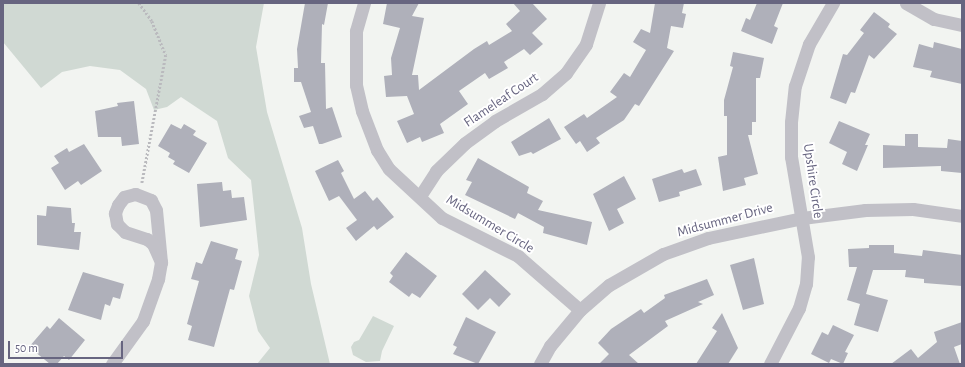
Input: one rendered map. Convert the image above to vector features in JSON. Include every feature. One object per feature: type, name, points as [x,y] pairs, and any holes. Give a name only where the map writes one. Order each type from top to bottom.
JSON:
[{"type":"street","name":"Midsummer Circle","points":[[364,3],[356,31],[356,85],[362,111],[377,150],[389,169],[420,196],[442,218],[518,256],[580,310]]},
{"type":"street","name":"Flameleaf Court","points":[[420,196],[436,172],[465,143],[495,121],[542,94],[566,72],[586,44],[599,3]]},
{"type":"street","name":"Upshire Circle","points":[[770,364],[799,308],[806,284],[808,257],[792,157],[791,122],[795,86],[809,44],[834,3]]},
{"type":"street","points":[[906,3],[934,19],[962,25]]},
{"type":"street","points":[[112,364],[143,321],[156,287],[161,262],[156,210],[151,200],[139,195],[124,197],[118,205],[115,213],[117,224],[125,232],[147,239],[153,244],[161,262]]},
{"type":"street","name":"Midsummer Drive","points":[[540,364],[550,346],[580,310],[609,285],[663,254],[708,238],[802,218],[892,209],[962,216]]},
{"type":"path","points":[[139,3],[152,21],[166,56],[139,195]]},
{"type":"shaded area","points":[[3,3],[264,3],[256,47],[267,112],[302,228],[311,284],[330,364],[257,364],[270,348],[258,331],[249,296],[259,255],[251,180],[228,158],[217,121],[181,97],[167,107],[154,110],[146,89],[120,70],[90,66],[62,72],[41,88],[3,42]]},
{"type":"shaded area","points":[[373,316],[394,326],[382,351],[380,361],[366,362],[353,355],[351,347],[354,342],[359,340]]},
{"type":"building","points":[[305,3],[328,3],[324,25],[322,24],[321,63],[325,63],[326,109],[332,107],[342,137],[322,144],[319,144],[313,126],[304,128],[299,116],[311,112],[301,82],[294,82],[294,68],[298,68],[297,49]]},
{"type":"building","points":[[387,3],[419,3],[412,16],[424,18],[412,75],[418,75],[419,90],[474,49],[487,41],[489,45],[512,31],[506,24],[520,11],[513,3],[532,3],[547,19],[532,33],[543,44],[530,55],[524,49],[504,62],[508,68],[489,79],[485,73],[459,91],[468,104],[440,124],[444,133],[422,142],[420,137],[407,143],[397,121],[414,114],[407,96],[386,97],[384,76],[392,75],[391,58],[400,28],[383,24]]},
{"type":"building","points":[[655,3],[684,3],[682,13],[686,14],[683,28],[671,26],[667,48],[674,51],[639,106],[635,104],[624,120],[596,138],[600,143],[587,152],[580,141],[576,144],[564,127],[584,114],[587,118],[617,97],[610,92],[624,73],[630,77],[646,50],[633,42],[641,29],[650,33]]},
{"type":"building","points":[[757,3],[783,3],[774,26],[778,28],[772,44],[741,31],[746,18],[750,20]]},
{"type":"building","points":[[874,12],[890,24],[888,27],[897,34],[874,59],[869,55],[855,93],[851,92],[846,104],[830,98],[843,54],[847,55],[864,33],[860,30]]},
{"type":"building","points":[[934,42],[962,49],[962,84],[930,77],[932,71],[913,67],[919,44],[933,48]]},
{"type":"building","points":[[733,52],[764,58],[760,78],[756,78],[756,122],[752,122],[752,135],[748,135],[758,174],[744,178],[746,185],[723,191],[718,157],[727,155],[727,116],[724,116],[724,100],[733,67],[730,66]]},
{"type":"building","points":[[134,101],[139,144],[122,146],[121,137],[98,137],[95,111],[118,106],[117,103]]},
{"type":"building","points":[[549,118],[561,139],[533,154],[531,152],[519,156],[511,142]]},
{"type":"building","points":[[839,121],[870,134],[865,145],[868,145],[857,171],[842,164],[847,152],[829,143]]},
{"type":"building","points":[[171,124],[181,129],[184,124],[196,131],[193,135],[207,143],[189,173],[173,164],[175,161],[168,157],[170,153],[158,146]]},
{"type":"building","points":[[905,134],[918,134],[918,147],[947,148],[948,139],[962,141],[962,173],[941,171],[941,166],[883,168],[883,145],[905,146]]},
{"type":"building","points":[[84,144],[102,171],[81,185],[78,181],[65,190],[51,168],[59,163],[54,156],[67,148],[69,152]]},
{"type":"building","points":[[478,158],[529,187],[527,193],[543,201],[538,210],[592,222],[587,245],[543,233],[544,227],[518,213],[515,219],[465,195],[472,182],[466,180]]},
{"type":"building","points":[[338,160],[344,171],[341,173],[354,199],[365,191],[373,201],[377,197],[394,217],[377,230],[374,226],[356,241],[346,228],[357,220],[339,196],[329,201],[315,171]]},
{"type":"building","points":[[682,169],[684,173],[696,169],[702,185],[679,192],[680,196],[659,202],[652,179]]},
{"type":"building","points":[[624,176],[636,199],[617,209],[624,223],[609,231],[593,194]]},
{"type":"building","points":[[222,182],[223,191],[231,190],[232,198],[244,197],[247,220],[200,227],[197,184]]},
{"type":"building","points":[[47,206],[71,208],[72,223],[75,223],[74,232],[81,232],[79,250],[37,245],[37,215],[46,216]]},
{"type":"building","points":[[211,241],[238,249],[235,259],[242,261],[234,290],[230,289],[214,347],[188,340],[192,326],[187,324],[199,281],[191,279],[196,262],[202,264]]},
{"type":"building","points":[[869,245],[894,245],[894,253],[922,256],[923,250],[962,255],[962,286],[924,283],[924,279],[905,277],[906,270],[873,270],[866,294],[888,300],[878,332],[854,325],[860,304],[847,300],[857,267],[849,267],[848,249],[869,248]]},
{"type":"building","points":[[406,252],[437,276],[420,298],[412,293],[409,297],[389,282],[393,276],[390,273]]},
{"type":"building","points":[[754,258],[764,304],[743,310],[730,265]]},
{"type":"building","points":[[485,270],[511,294],[499,307],[490,298],[478,310],[462,294]]},
{"type":"building","points":[[83,272],[124,284],[120,299],[113,297],[110,306],[105,304],[101,320],[68,310]]},
{"type":"building","points":[[707,279],[714,295],[698,302],[703,304],[665,321],[668,326],[629,355],[639,364],[599,364],[609,354],[598,343],[611,329],[641,309],[644,313],[665,298],[664,295]]},
{"type":"building","points":[[722,313],[738,348],[728,364],[696,364],[717,331],[712,328]]},
{"type":"building","points":[[466,317],[496,332],[478,364],[453,354],[457,347],[453,345]]},
{"type":"building","points":[[59,318],[85,340],[69,360],[64,356],[57,364],[50,364],[29,347],[47,326],[50,329]]},
{"type":"building","points":[[962,322],[962,344],[954,347],[960,364],[891,364],[911,349],[918,358],[937,342],[934,332]]},
{"type":"building","points":[[833,325],[854,335],[845,352],[848,353],[843,364],[831,359],[829,363],[811,354],[822,332],[828,335]]}]
